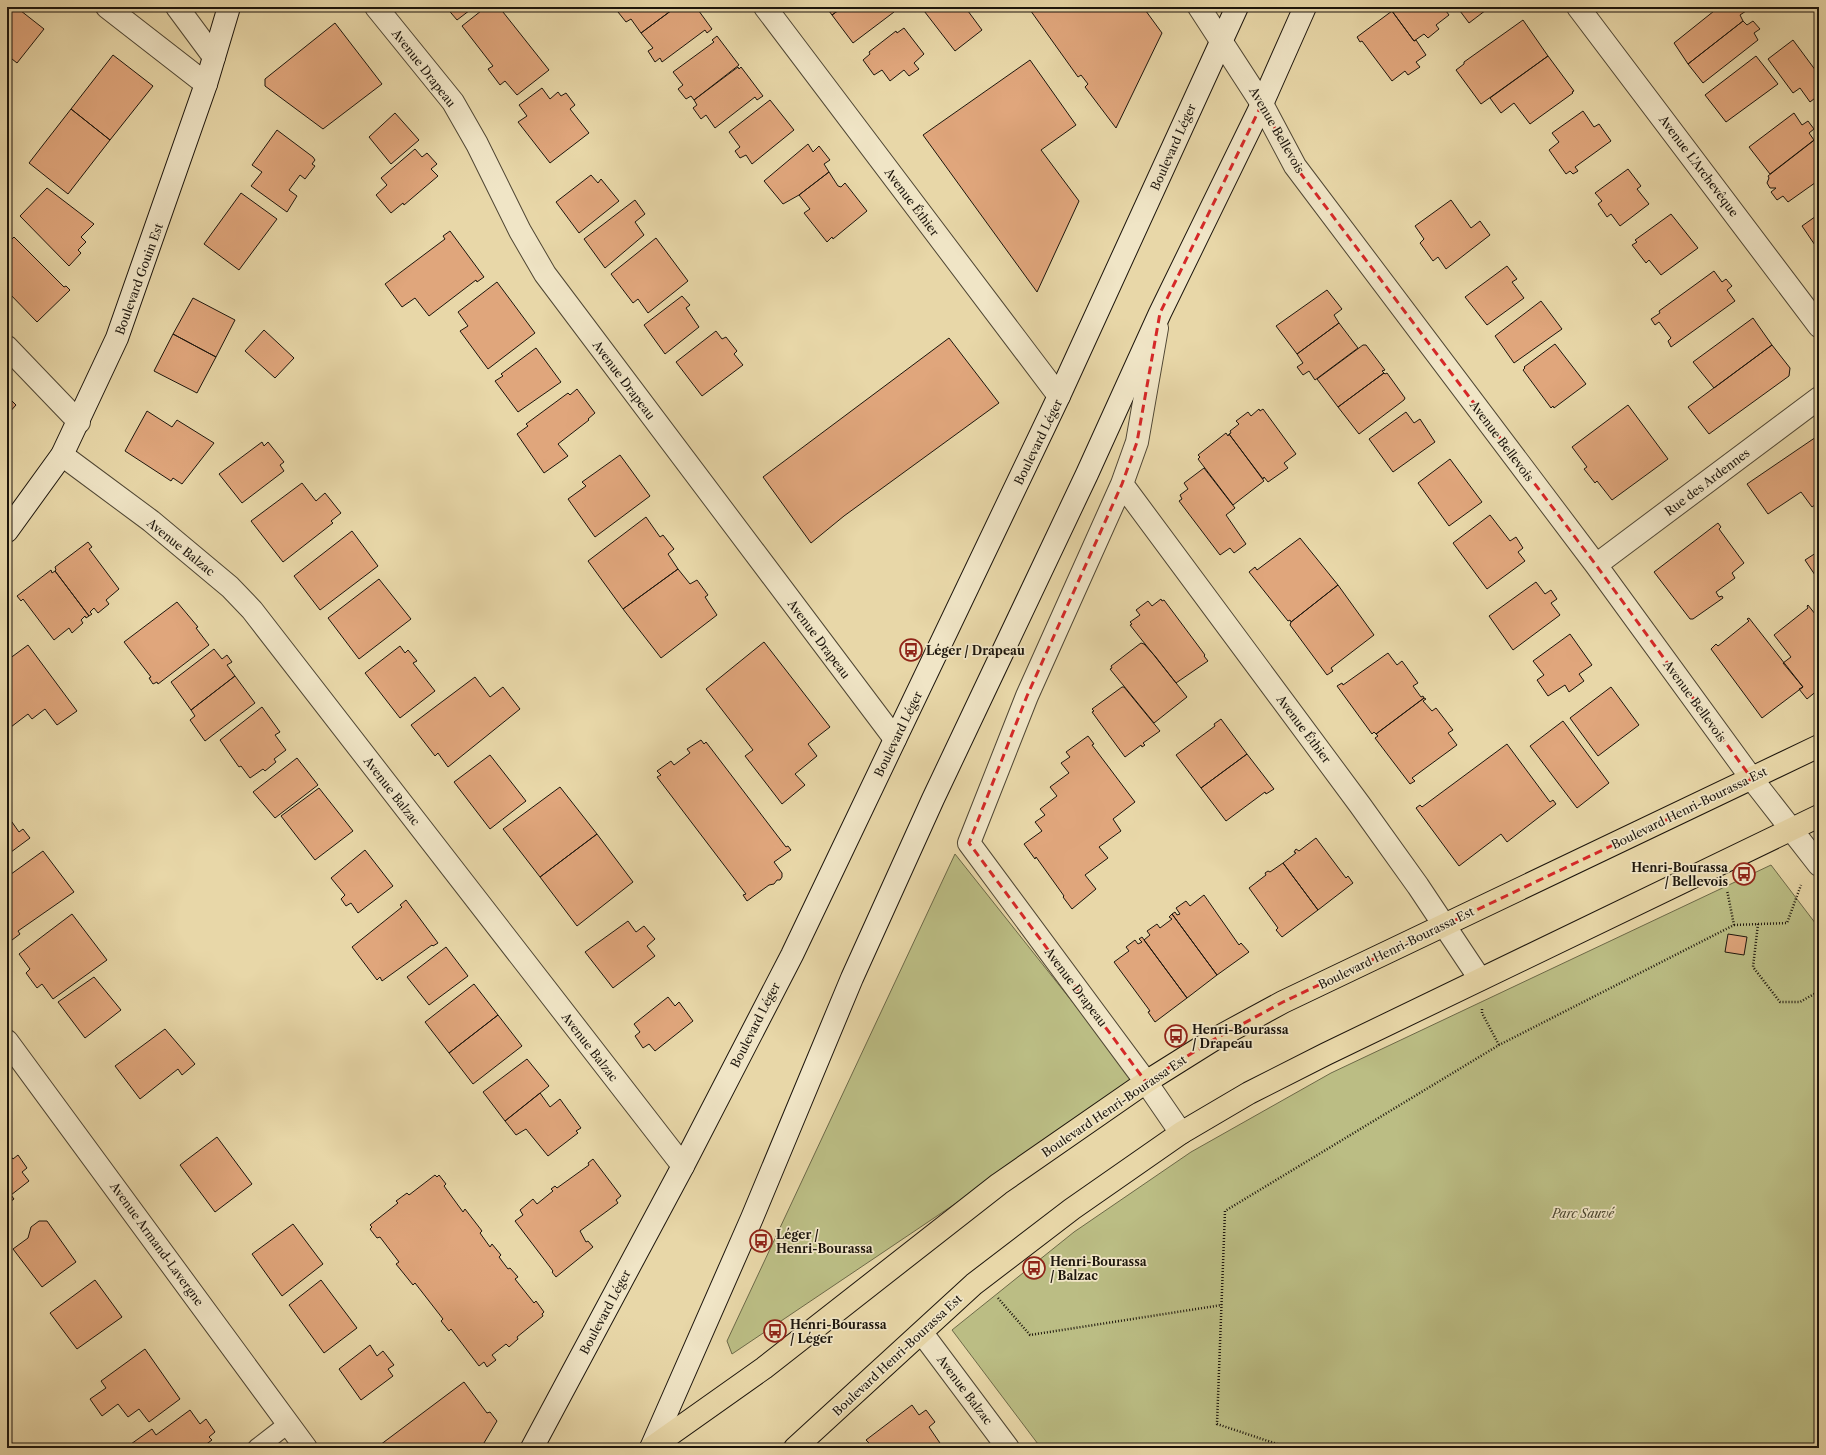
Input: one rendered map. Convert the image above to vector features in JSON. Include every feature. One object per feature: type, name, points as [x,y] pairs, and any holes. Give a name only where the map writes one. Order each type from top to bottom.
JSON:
[{"type":"main road","name":"Boulevard Henri-Bourassa Est","points":[[651,1448],[764,1368],[999,1184],[1146,1082],[1213,1040],[1283,1002],[1819,746]]},
{"type":"main road","name":"Boulevard Henri-Bourassa Est","points":[[795,1448],[980,1279],[1072,1209],[1181,1133],[1249,1093],[1480,979],[1819,816]]},
{"type":"street","points":[[107,7],[206,84]]},
{"type":"street","points":[[177,7],[214,56]]},
{"type":"street","name":"Boulevard Gouin Est","points":[[7,531],[62,455],[79,422],[117,338],[206,84],[229,7]]},
{"type":"street","name":"Avenue Drapeau","points":[[376,7],[453,102],[477,144],[520,231],[545,274],[895,739]]},
{"type":"street","name":"Avenue Éthier","points":[[765,7],[1059,396]]},
{"type":"street","name":"Avenue Bellevois","points":[[1199,7],[1222,39],[1262,104],[1295,166],[1596,565],[1752,779],[1815,861]]},
{"type":"street","name":"Boulevard Léger","points":[[532,1448],[683,1166],[792,955],[1059,396],[1237,7]]},
{"type":"street","points":[[651,1448],[752,1218],[852,978],[936,792],[1087,474],[1160,313],[1262,104],[1305,7]]},
{"type":"street","name":"Avenue L'Archevêque","points":[[1578,7],[1819,326]]},
{"type":"street","points":[[1122,484],[1137,442],[1160,313]]},
{"type":"street","points":[[7,347],[79,422]]},
{"type":"street","name":"Rue des Ardennes","points":[[1596,565],[1819,398]]},
{"type":"street","name":"Avenue Balzac","points":[[62,455],[150,521],[230,587],[252,610],[683,1166]]},
{"type":"street","name":"Avenue Drapeau","points":[[1122,484],[1026,696],[969,843],[1146,1082],[1181,1133]]},
{"type":"street","name":"Avenue Éthier","points":[[1122,484],[1360,805],[1418,886],[1480,979]]},
{"type":"street","name":"Avenue Armand-Lavergne","points":[[7,1041],[306,1448]]},
{"type":"street","name":"Avenue Balzac","points":[[922,1333],[1008,1448]]},
{"type":"lane","points":[[257,1448],[288,1424]]},
{"type":"path","points":[[1289,1448],[1217,1424],[1225,1211],[1499,1045],[1734,924],[1787,923],[1815,861]]},
{"type":"path","points":[[1722,863],[1734,924]]},
{"type":"path","points":[[1758,924],[1753,967],[1780,1002],[1800,1002],[1814,994],[1819,1001]]},
{"type":"path","points":[[1480,979],[1482,1013],[1499,1045]]},
{"type":"path","points":[[980,1279],[1030,1335],[1222,1305]]},
{"type":"highlighted area","points":[[1262,104],[1295,166],[1596,565],[1752,779],[1283,1002],[1213,1040],[1146,1082],[969,843],[1027,696],[1122,484],[1137,442],[1160,313]]},
{"type":"green space","points":[[955,854],[1136,1082],[732,1354],[727,1341]]},
{"type":"green space","name":"Parc Sauvé","points":[[1771,865],[1819,928],[1819,1448],[1041,1448],[952,1330],[1074,1232],[1191,1152],[1331,1073]]},
{"type":"building","points":[[7,7],[16,7],[44,29],[17,63],[7,55]]},
{"type":"building","points":[[446,7],[474,7],[457,20]]},
{"type":"building","points":[[486,7],[499,7],[549,70],[517,95],[505,81],[500,85],[488,69],[493,66],[462,26]]},
{"type":"building","points":[[622,7],[676,7],[641,33],[631,19],[626,22],[618,12],[623,8]]},
{"type":"building","points":[[676,7],[696,7],[712,29],[707,33],[705,30],[662,62],[660,58],[655,62],[648,51],[653,48],[641,33]]},
{"type":"building","points":[[826,7],[843,7],[832,15]]},
{"type":"building","points":[[843,7],[890,7],[894,12],[853,43],[832,15]]},
{"type":"building","points":[[921,7],[965,7],[982,30],[955,51]]},
{"type":"building","points":[[1028,7],[1143,7],[1162,33],[1116,128],[1085,87],[1088,84],[1081,75],[1078,77]]},
{"type":"building","points":[[1389,7],[1443,7],[1449,15],[1436,25],[1439,29],[1428,38],[1424,34],[1414,41]]},
{"type":"building","points":[[1457,7],[1490,7],[1469,23]]},
{"type":"building","points":[[1719,7],[1743,7],[1746,11],[1740,15],[1743,21],[1688,64],[1674,43]]},
{"type":"building","points":[[1392,11],[1414,41],[1416,40],[1426,55],[1416,62],[1420,67],[1408,75],[1405,71],[1392,81],[1362,41],[1360,42],[1357,37]]},
{"type":"building","points":[[1523,20],[1548,56],[1481,104],[1456,70],[1464,64],[1464,62]]},
{"type":"building","points":[[1743,21],[1747,25],[1753,21],[1760,29],[1754,33],[1758,40],[1703,83],[1688,64]]},
{"type":"building","points":[[335,23],[382,84],[323,129],[265,86],[265,79]]},
{"type":"building","points":[[904,28],[924,54],[914,63],[919,69],[909,76],[904,70],[890,81],[882,70],[874,75],[863,60],[870,54],[869,52],[896,31],[897,33]]},
{"type":"building","points":[[717,36],[739,65],[694,100],[691,96],[686,99],[678,89],[683,85],[673,72],[714,42],[712,40]]},
{"type":"building","points":[[1793,40],[1819,75],[1819,95],[1810,102],[1800,88],[1793,93],[1768,59]]},
{"type":"building","points":[[113,55],[153,86],[110,140],[71,109]]},
{"type":"building","points":[[1548,56],[1574,91],[1572,92],[1573,93],[1530,124],[1514,103],[1501,113],[1490,98]]},
{"type":"building","points":[[1756,56],[1778,84],[1726,122],[1705,95]]},
{"type":"building","points":[[1030,60],[1076,125],[1041,150],[1079,201],[1037,292],[923,135]]},
{"type":"building","points":[[738,67],[739,69],[741,67],[763,96],[757,100],[755,97],[715,128],[706,115],[701,119],[693,108],[697,105],[694,100]]},
{"type":"building","points":[[542,88],[550,99],[558,92],[561,96],[566,93],[575,105],[570,109],[589,133],[550,163],[518,122],[527,116],[519,105]]},
{"type":"building","points":[[770,100],[794,130],[752,164],[746,155],[740,158],[735,151],[740,147],[729,132]]},
{"type":"building","points":[[71,109],[110,140],[68,194],[29,163]]},
{"type":"building","points":[[1583,111],[1594,127],[1599,124],[1611,141],[1575,167],[1578,171],[1573,174],[1570,171],[1566,174],[1549,150],[1559,142],[1552,133]]},
{"type":"building","points":[[395,113],[419,140],[391,164],[369,137]]},
{"type":"building","points":[[1794,113],[1802,125],[1808,121],[1814,129],[1809,133],[1814,140],[1770,174],[1749,147]]},
{"type":"building","points":[[277,130],[315,160],[312,164],[315,166],[305,179],[300,175],[289,190],[297,196],[287,212],[251,186],[262,172],[252,165]]},
{"type":"building","points":[[1817,138],[1819,140],[1819,180],[1788,202],[1783,196],[1777,200],[1771,192],[1776,188],[1770,188],[1767,183],[1769,178],[1768,176]]},
{"type":"building","points":[[808,144],[813,152],[819,146],[830,160],[824,164],[829,172],[799,195],[783,204],[764,181]]},
{"type":"building","points":[[415,149],[422,157],[427,153],[437,164],[431,169],[438,176],[404,205],[403,203],[391,213],[376,195],[387,185],[381,178]]},
{"type":"building","points":[[1628,169],[1641,186],[1637,189],[1649,204],[1620,226],[1611,214],[1607,217],[1598,204],[1602,201],[1595,193]]},
{"type":"building","points":[[829,172],[838,186],[841,187],[845,183],[867,211],[833,239],[832,237],[827,242],[804,213],[810,209],[799,195]]},
{"type":"building","points":[[591,175],[598,183],[601,179],[619,201],[579,233],[556,202]]},
{"type":"building","points":[[47,188],[94,224],[81,237],[86,242],[78,250],[81,253],[69,266],[20,216]]},
{"type":"building","points":[[241,193],[277,219],[239,270],[204,244]]},
{"type":"building","points":[[635,200],[645,214],[635,222],[644,235],[605,268],[584,239]]},
{"type":"building","points":[[1451,200],[1471,228],[1480,221],[1490,235],[1446,269],[1438,257],[1433,261],[1420,243],[1424,239],[1415,226]]},
{"type":"building","points":[[1671,214],[1698,248],[1661,275],[1649,260],[1646,263],[1632,245],[1637,242],[1635,240]]},
{"type":"building","points":[[1819,214],[1819,251],[1802,226]]},
{"type":"building","points":[[450,231],[484,277],[477,282],[476,280],[429,316],[415,298],[402,307],[385,284],[445,239],[443,236]]},
{"type":"building","points":[[14,237],[64,287],[66,286],[70,290],[37,322],[7,291],[7,244]]},
{"type":"building","points":[[656,238],[688,281],[648,313],[638,299],[633,303],[611,274]]},
{"type":"building","points":[[1507,266],[1517,279],[1512,282],[1524,298],[1487,325],[1465,297]]},
{"type":"building","points":[[1714,271],[1722,282],[1726,279],[1732,286],[1727,290],[1735,301],[1671,347],[1668,341],[1671,338],[1659,322],[1655,325],[1651,319],[1660,313],[1659,311]]},
{"type":"building","points":[[497,282],[535,333],[488,369],[460,331],[468,326],[458,312]]},
{"type":"building","points":[[1327,290],[1342,309],[1334,315],[1339,323],[1297,354],[1276,326]]},
{"type":"building","points":[[682,296],[690,305],[686,308],[699,327],[665,354],[644,325]]},
{"type":"building","points":[[193,298],[235,320],[216,357],[173,334]]},
{"type":"building","points":[[1541,301],[1562,329],[1514,363],[1495,336]]},
{"type":"building","points":[[1753,318],[1772,345],[1714,388],[1693,362]]},
{"type":"building","points":[[1339,323],[1358,348],[1315,380],[1309,371],[1303,375],[1297,367],[1303,363],[1297,354]]},
{"type":"building","points":[[264,330],[294,358],[275,378],[245,351]]},
{"type":"building","points":[[716,331],[722,339],[726,337],[737,351],[734,354],[743,365],[702,396],[676,362]]},
{"type":"building","points":[[173,334],[216,357],[197,393],[154,371]]},
{"type":"building","points":[[949,338],[999,403],[844,516],[811,543],[763,477]]},
{"type":"building","points":[[1555,344],[1586,384],[1554,408],[1553,406],[1551,408],[1523,370],[1525,368],[1524,367]]},
{"type":"building","points":[[1363,345],[1366,345],[1385,370],[1382,371],[1384,373],[1338,407],[1317,379]]},
{"type":"building","points":[[1772,345],[1790,368],[1789,376],[1709,434],[1688,407]]},
{"type":"building","points":[[536,348],[561,382],[518,412],[495,381],[503,376],[501,374]]},
{"type":"building","points":[[1384,373],[1387,373],[1405,398],[1359,434],[1338,407]]},
{"type":"building","points":[[577,389],[595,413],[588,419],[589,420],[558,444],[568,456],[544,473],[517,434],[528,426],[526,424],[568,393],[570,395]]},
{"type":"building","points":[[7,396],[16,405],[7,415]]},
{"type":"building","points":[[1628,405],[1668,459],[1612,500],[1597,481],[1595,483],[1584,469],[1587,467],[1572,447]]},
{"type":"building","points":[[1259,409],[1260,411],[1263,409],[1296,454],[1284,463],[1288,468],[1268,482],[1264,477],[1263,479],[1229,434],[1231,433],[1230,431],[1239,424],[1236,421],[1248,412],[1251,416]]},
{"type":"building","points":[[147,411],[172,427],[177,420],[214,443],[182,484],[173,478],[171,481],[125,451]]},
{"type":"building","points":[[1406,412],[1414,423],[1420,419],[1435,442],[1393,472],[1369,439]]},
{"type":"building","points":[[1226,433],[1228,436],[1229,434],[1264,481],[1233,505],[1198,459],[1200,457],[1198,455]]},
{"type":"building","points":[[1819,435],[1819,502],[1812,507],[1801,492],[1768,514],[1747,484]]},
{"type":"building","points":[[262,442],[264,446],[268,442],[284,462],[280,465],[284,471],[242,503],[219,474]]},
{"type":"building","points":[[620,455],[650,496],[595,537],[568,499],[586,486],[582,482]]},
{"type":"building","points":[[1450,459],[1482,502],[1449,526],[1418,483]]},
{"type":"building","points":[[1204,468],[1235,508],[1226,515],[1246,544],[1234,553],[1230,548],[1220,555],[1179,501],[1182,499],[1180,495],[1188,489],[1184,483]]},
{"type":"building","points":[[302,483],[316,501],[325,493],[341,513],[331,521],[333,523],[283,562],[251,521]]},
{"type":"building","points":[[1490,515],[1510,541],[1516,537],[1523,548],[1518,552],[1525,561],[1487,589],[1453,543]]},
{"type":"building","points":[[646,517],[660,537],[663,535],[674,549],[668,554],[678,569],[623,609],[588,561]]},
{"type":"building","points":[[1718,523],[1721,527],[1719,529],[1744,563],[1732,573],[1735,578],[1716,592],[1719,597],[1722,596],[1723,598],[1693,619],[1690,619],[1654,572]]},
{"type":"building","points":[[352,531],[378,566],[320,610],[294,576]]},
{"type":"building","points":[[1300,538],[1338,585],[1291,622],[1290,620],[1288,621],[1249,572],[1255,567],[1257,570]]},
{"type":"building","points":[[88,542],[92,547],[89,549],[119,589],[106,600],[109,604],[98,613],[94,608],[90,612],[92,614],[89,616],[55,571],[55,567]]},
{"type":"building","points":[[1819,551],[1819,581],[1805,560]]},
{"type":"building","points":[[678,569],[690,584],[697,580],[708,595],[705,597],[717,615],[661,658],[623,609]]},
{"type":"building","points":[[51,570],[52,573],[55,571],[89,616],[86,618],[85,616],[81,620],[83,623],[72,633],[69,628],[54,640],[23,599],[21,601],[17,596]]},
{"type":"building","points":[[379,579],[411,619],[359,659],[328,618]]},
{"type":"building","points":[[1536,582],[1545,594],[1551,590],[1557,599],[1551,603],[1560,615],[1513,650],[1489,616]]},
{"type":"building","points":[[1338,585],[1374,635],[1331,668],[1333,671],[1327,675],[1290,625],[1291,622]]},
{"type":"building","points":[[1161,599],[1162,601],[1164,600],[1208,661],[1176,683],[1130,625],[1132,624],[1130,622],[1140,615],[1136,610],[1148,601],[1152,606]]},
{"type":"building","points":[[177,602],[198,627],[196,628],[209,645],[158,684],[157,682],[153,684],[149,678],[151,677],[124,642]]},
{"type":"building","points":[[1808,605],[1819,619],[1819,689],[1807,699],[1799,689],[1803,687],[1783,663],[1791,657],[1774,635],[1808,608]]},
{"type":"building","points":[[1749,618],[1803,687],[1762,718],[1711,649],[1716,644],[1718,646],[1749,621],[1747,619]]},
{"type":"building","points":[[1570,634],[1592,665],[1579,674],[1584,681],[1569,692],[1565,685],[1548,696],[1537,680],[1544,675],[1533,661]]},
{"type":"building","points":[[764,642],[830,727],[808,744],[817,756],[795,774],[805,785],[782,804],[745,756],[753,750],[706,689]]},
{"type":"building","points":[[1141,643],[1144,644],[1155,656],[1187,697],[1154,723],[1110,669],[1112,668],[1111,666]]},
{"type":"building","points":[[28,645],[77,711],[57,725],[45,709],[32,719],[28,714],[7,730],[7,665],[12,662],[9,659]]},
{"type":"building","points":[[400,646],[405,653],[408,650],[417,661],[413,663],[435,691],[400,718],[365,673]]},
{"type":"building","points":[[214,649],[222,659],[227,655],[232,662],[227,665],[235,676],[191,710],[171,682]]},
{"type":"building","points":[[1388,653],[1397,665],[1402,661],[1418,683],[1413,686],[1421,697],[1423,696],[1424,698],[1376,734],[1374,732],[1372,734],[1337,686],[1342,683],[1343,685]]},
{"type":"building","points":[[235,676],[255,703],[205,741],[190,720],[195,716],[191,710]]},
{"type":"building","points":[[475,677],[490,697],[503,687],[520,709],[448,767],[438,753],[435,756],[411,725]]},
{"type":"building","points":[[1124,687],[1160,731],[1143,743],[1145,745],[1142,747],[1141,745],[1125,757],[1092,712],[1094,711],[1092,709]]},
{"type":"building","points":[[1611,687],[1639,725],[1598,756],[1570,718]]},
{"type":"building","points":[[1424,698],[1426,699],[1423,701],[1432,711],[1436,708],[1453,730],[1448,733],[1457,745],[1412,778],[1415,781],[1410,784],[1375,738],[1378,736],[1376,734]]},
{"type":"building","points":[[262,707],[280,732],[275,735],[286,750],[274,759],[276,762],[265,771],[263,769],[250,778],[241,766],[239,767],[220,740]]},
{"type":"building","points":[[1221,719],[1247,754],[1201,788],[1176,755],[1215,726],[1214,724]]},
{"type":"building","points":[[1563,721],[1609,783],[1577,808],[1530,746]]},
{"type":"building","points":[[1088,736],[1094,744],[1092,745],[1135,802],[1113,819],[1121,831],[1099,847],[1108,858],[1085,875],[1096,889],[1072,909],[1036,857],[1035,859],[1024,844],[1042,831],[1035,822],[1045,815],[1040,809],[1057,796],[1050,787],[1069,773],[1061,763],[1070,757],[1066,752]]},
{"type":"building","points":[[701,740],[704,744],[706,742],[786,847],[788,846],[791,850],[774,862],[782,873],[780,880],[777,880],[774,884],[769,885],[747,901],[743,895],[746,894],[657,777],[661,775],[657,771],[671,761],[674,765],[690,753],[687,749]]},
{"type":"building","points":[[1507,744],[1550,802],[1553,800],[1556,804],[1507,842],[1501,834],[1459,866],[1416,808],[1420,805],[1422,807]]},
{"type":"building","points":[[1247,754],[1274,789],[1266,794],[1265,792],[1226,821],[1201,788]]},
{"type":"building","points":[[490,755],[526,801],[490,829],[454,782]]},
{"type":"building","points":[[297,758],[318,785],[275,818],[253,792]]},
{"type":"building","points":[[560,787],[597,834],[540,877],[503,829]]},
{"type":"building","points":[[319,788],[353,831],[315,860],[281,816]]},
{"type":"building","points":[[7,815],[19,832],[23,829],[30,838],[7,855]]},
{"type":"building","points":[[597,834],[633,882],[577,926],[540,877]]},
{"type":"building","points":[[1316,838],[1346,878],[1348,876],[1353,883],[1318,910],[1283,863],[1296,853],[1294,852],[1296,849],[1299,851]]},
{"type":"building","points":[[365,850],[393,886],[358,913],[351,903],[346,906],[341,899],[345,895],[331,878]]},
{"type":"building","points":[[43,851],[74,892],[18,931],[20,934],[12,940],[7,933],[7,877]]},
{"type":"building","points":[[1283,863],[1318,910],[1282,937],[1276,930],[1278,928],[1249,888],[1266,875],[1265,873],[1268,871],[1270,872]]},
{"type":"building","points":[[1204,895],[1239,945],[1241,943],[1249,952],[1217,975],[1172,914],[1175,912],[1177,915],[1180,914],[1176,908],[1186,901],[1190,906]]},
{"type":"building","points":[[406,900],[438,943],[433,946],[432,945],[382,981],[380,977],[377,980],[352,947],[402,907],[400,905]]},
{"type":"building","points":[[72,914],[107,960],[53,999],[42,984],[37,988],[26,973],[30,969],[19,954]]},
{"type":"building","points":[[1172,914],[1217,975],[1187,998],[1144,940],[1150,935],[1147,931],[1157,924],[1160,928],[1172,919],[1169,917]]},
{"type":"building","points":[[628,921],[636,932],[644,926],[655,939],[647,946],[655,956],[613,988],[585,952]]},
{"type":"building","points":[[1728,934],[1747,937],[1744,955],[1725,952]]},
{"type":"building","points":[[1142,937],[1187,998],[1155,1022],[1148,1012],[1150,1011],[1114,962],[1129,951],[1126,947],[1135,940],[1138,944],[1142,942],[1139,939]]},
{"type":"building","points":[[446,947],[468,976],[429,1005],[407,977]]},
{"type":"building","points":[[94,977],[121,1010],[85,1038],[58,1002]]},
{"type":"building","points":[[474,984],[498,1015],[449,1053],[425,1022]]},
{"type":"building","points":[[668,997],[675,1006],[679,1002],[693,1021],[655,1051],[649,1044],[643,1048],[635,1036],[640,1032],[634,1024]]},
{"type":"building","points":[[498,1015],[522,1046],[473,1084],[449,1053]]},
{"type":"building","points":[[165,1029],[195,1064],[182,1075],[178,1069],[140,1099],[115,1066]]},
{"type":"building","points":[[527,1059],[549,1086],[505,1121],[483,1092]]},
{"type":"building","points":[[540,1093],[550,1107],[560,1099],[581,1128],[576,1131],[578,1133],[548,1156],[526,1129],[516,1135],[505,1121]]},
{"type":"building","points":[[217,1137],[252,1184],[215,1212],[180,1165]]},
{"type":"building","points":[[7,1152],[13,1159],[18,1155],[27,1168],[22,1172],[29,1181],[11,1195],[14,1199],[7,1204]]},
{"type":"building","points":[[593,1159],[621,1196],[616,1200],[618,1203],[580,1231],[586,1242],[588,1241],[593,1247],[556,1277],[515,1221],[523,1215],[520,1210],[533,1199],[537,1204],[553,1191],[551,1189],[555,1186],[557,1188],[589,1165],[588,1163]]},
{"type":"building","points":[[435,1175],[437,1177],[439,1175],[446,1184],[444,1186],[463,1212],[465,1209],[482,1231],[480,1233],[490,1247],[492,1244],[501,1255],[499,1257],[508,1269],[510,1268],[518,1277],[515,1279],[534,1303],[536,1301],[544,1312],[542,1314],[543,1316],[517,1337],[518,1339],[509,1347],[506,1344],[492,1355],[496,1360],[487,1367],[484,1362],[479,1366],[451,1329],[449,1331],[441,1321],[443,1319],[415,1283],[413,1285],[396,1264],[399,1262],[380,1237],[377,1238],[370,1229],[372,1227],[370,1225],[398,1203],[396,1201],[407,1193],[409,1195]]},
{"type":"building","points":[[39,1221],[47,1221],[76,1262],[42,1287],[13,1249],[28,1238],[31,1227]]},
{"type":"building","points":[[293,1224],[323,1264],[282,1296],[252,1254]]},
{"type":"building","points":[[95,1280],[122,1317],[77,1349],[50,1313]]},
{"type":"building","points":[[321,1280],[357,1328],[324,1353],[289,1305]]},
{"type":"building","points":[[370,1345],[377,1356],[383,1351],[394,1365],[388,1369],[393,1376],[361,1400],[339,1369]]},
{"type":"building","points":[[145,1349],[180,1399],[149,1422],[139,1409],[128,1417],[118,1404],[102,1416],[90,1399],[106,1388],[101,1381]]},
{"type":"building","points":[[464,1382],[487,1413],[490,1412],[497,1421],[481,1448],[376,1448]]},
{"type":"building","points":[[912,1405],[919,1415],[926,1410],[935,1422],[929,1427],[942,1446],[939,1448],[865,1448],[870,1444],[866,1440]]},
{"type":"building","points":[[190,1410],[200,1424],[206,1419],[215,1432],[209,1437],[212,1440],[201,1448],[134,1448],[131,1444],[152,1429],[156,1435]]},
{"type":"place","name":"Léger / Drapeau","points":[[911,650]]},
{"type":"place","name":"Henri-Bourassa / Bellevois","points":[[1744,874]]},
{"type":"place","name":"Henri-Bourassa / Drapeau","points":[[1176,1036]]},
{"type":"place","name":"Léger / Henri-Bourassa","points":[[761,1241]]},
{"type":"place","name":"Henri-Bourassa / Balzac","points":[[1034,1268]]},
{"type":"place","name":"Henri-Bourassa / Léger","points":[[775,1331]]}]
